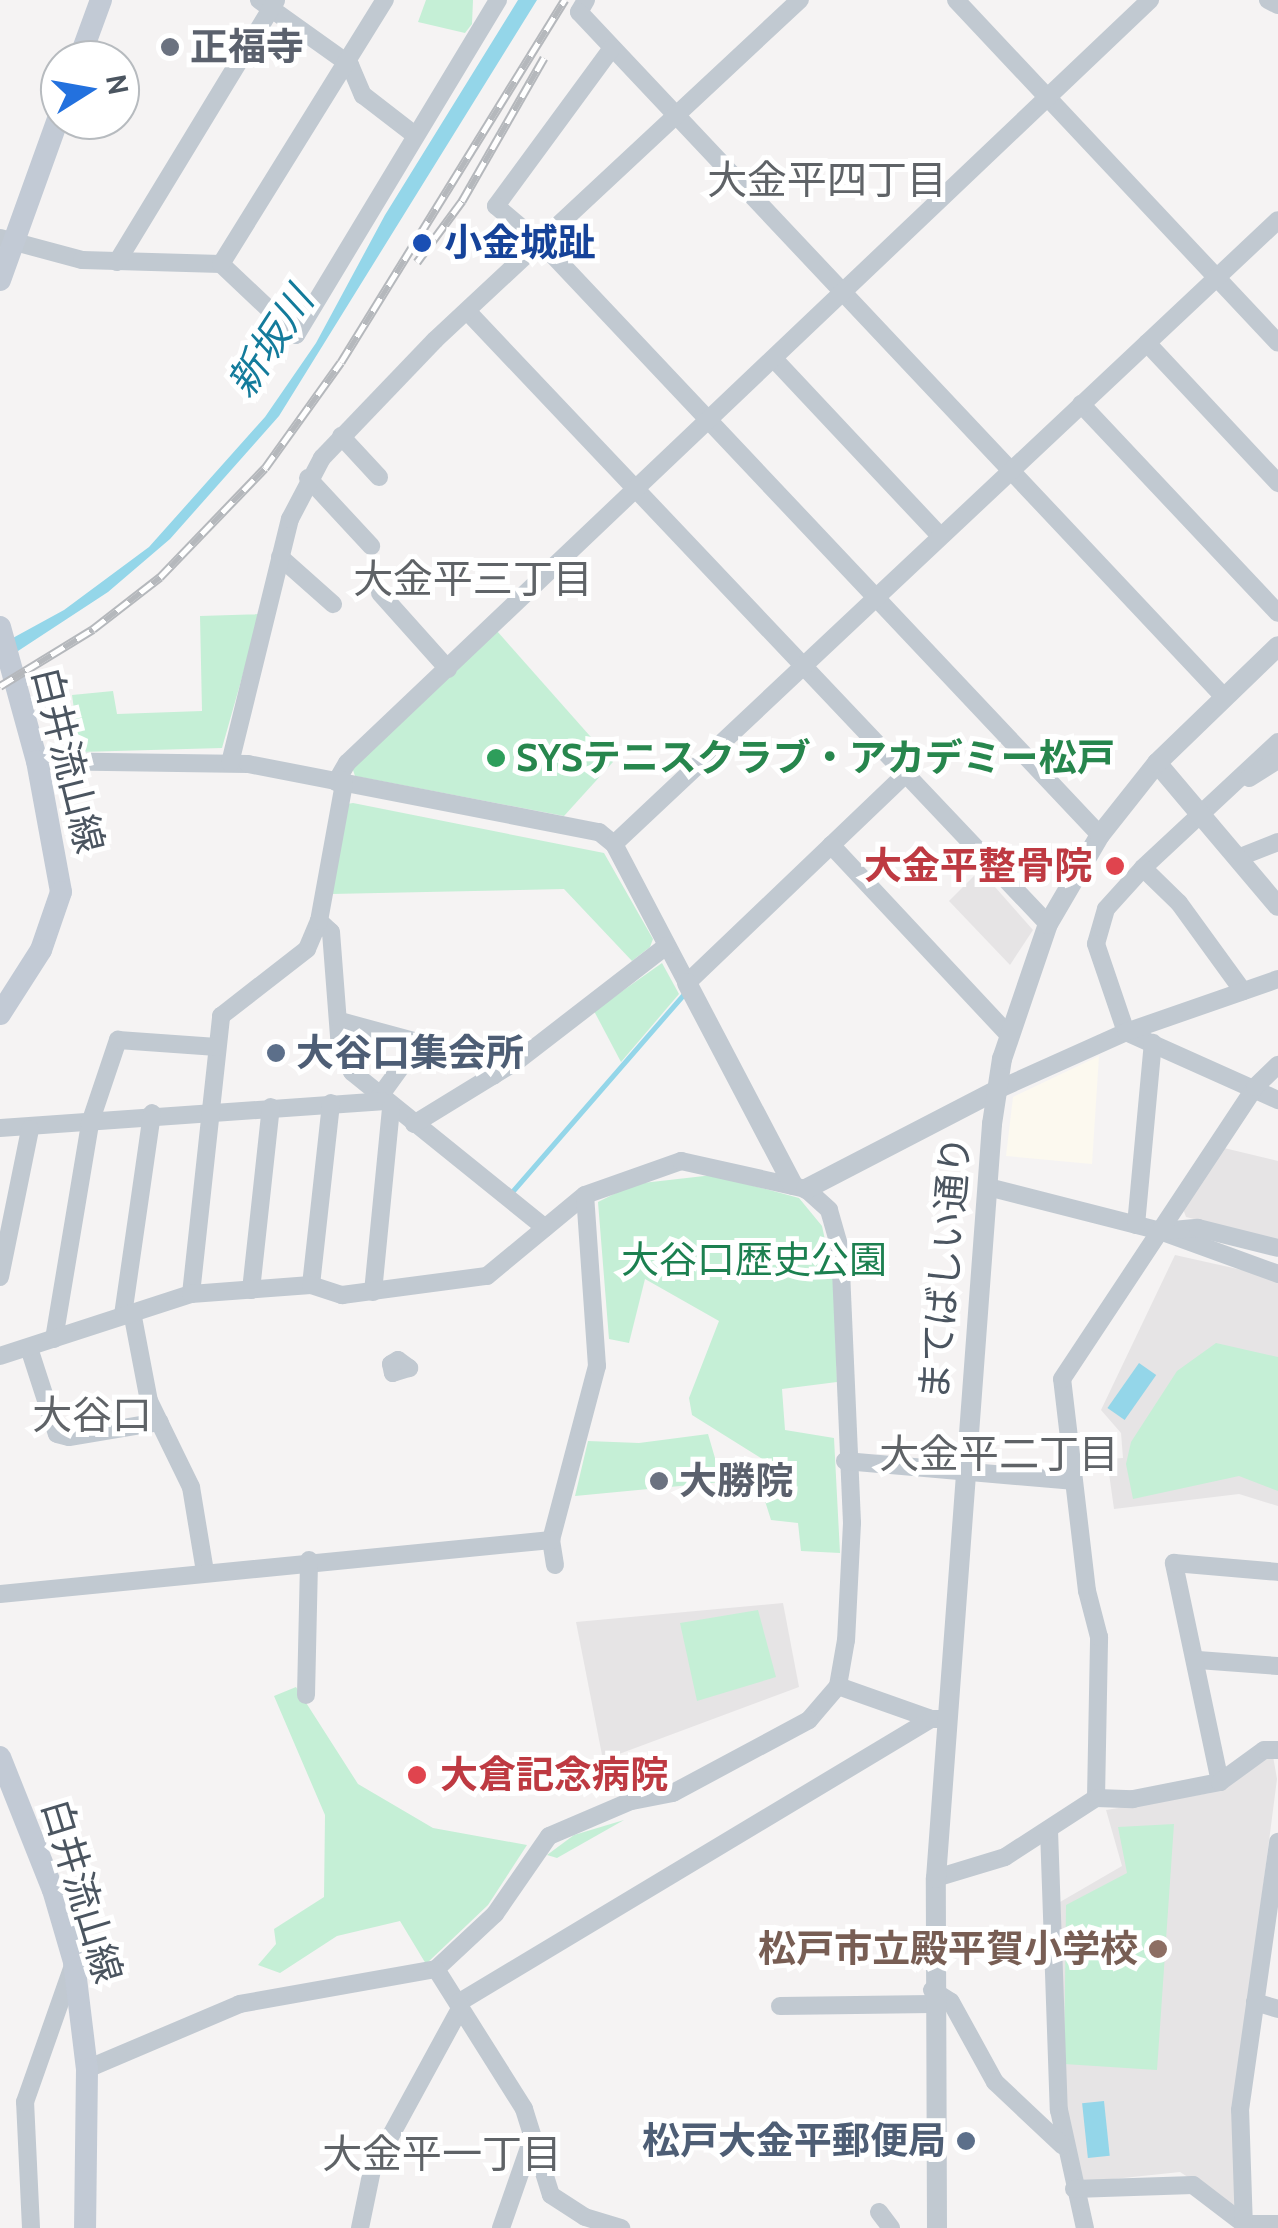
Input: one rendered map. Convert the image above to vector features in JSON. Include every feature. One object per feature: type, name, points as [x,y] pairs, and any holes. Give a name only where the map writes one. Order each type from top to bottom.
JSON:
[{"type":"main road","points":[[87,40],[102,0]]},
{"type":"main road","points":[[0,280],[7,240],[49,140]]},
{"type":"main road","name":"白井流山線","points":[[0,1014],[40,950],[61,892],[37,761],[6,668],[1,632]]},
{"type":"main road","name":"白井流山線","points":[[0,1757],[53,1890],[74,1962],[86,2069],[86,2228]]},
{"type":"street","points":[[221,264],[350,64],[385,0]]},
{"type":"street","points":[[7,240],[49,254],[117,262],[221,264],[296,335],[498,0]]},
{"type":"street","points":[[586,0],[579,12],[1224,696]]},
{"type":"street","points":[[230,763],[280,556],[308,478],[341,436],[468,312],[800,0]]},
{"type":"street","points":[[956,0],[1278,343]]},
{"type":"street","points":[[191,1294],[221,1016],[296,963],[319,922],[340,783],[347,763],[1150,0]]},
{"type":"street","points":[[1268,0],[1278,5]]},
{"type":"street","points":[[117,262],[269,3],[350,64],[363,95],[415,135]]},
{"type":"street","points":[[612,48],[496,206],[708,420],[1100,835]]},
{"type":"street","points":[[614,844],[1278,220]]},
{"type":"street","points":[[468,312],[1048,924]]},
{"type":"street","points":[[1146,343],[1278,483]]},
{"type":"street","points":[[774,359],[940,536]]},
{"type":"street","points":[[1081,404],[1278,613]]},
{"type":"street","points":[[341,436],[379,476]]},
{"type":"street","points":[[308,478],[372,546]]},
{"type":"street","points":[[280,556],[332,604]]},
{"type":"street","points":[[380,593],[448,669]]},
{"type":"street","name":"まてばしい通り","points":[[937,2228],[932,1997],[938,1719],[965,1472],[997,1090],[1008,1034],[1048,924],[1100,835],[1157,763],[1278,646]]},
{"type":"street","points":[[1278,742],[1205,804],[1142,868],[1098,924],[1108,991],[1126,1032],[1278,1100]]},
{"type":"street","points":[[1205,804],[1278,760]]},
{"type":"street","points":[[37,761],[230,763],[599,832],[614,844],[800,1187],[830,1210],[840,1248],[846,1462],[852,1523],[838,1686],[801,1726],[673,1793],[631,1801],[550,1836],[495,1914],[436,1968],[240,2004],[86,2069]]},
{"type":"street","points":[[1157,763],[1205,804],[1278,906]]},
{"type":"street","points":[[687,983],[905,775]]},
{"type":"street","points":[[1240,857],[1278,842]]},
{"type":"street","points":[[832,844],[1008,1034]]},
{"type":"street","points":[[1142,868],[1179,903],[1243,991]]},
{"type":"street","points":[[319,922],[331,932],[346,1064],[384,1102],[545,1228]]},
{"type":"street","points":[[414,1124],[494,1076],[666,946]]},
{"type":"street","points":[[0,1356],[191,1294],[311,1285],[342,1295],[486,1276],[585,1195],[681,1161],[800,1187],[997,1090],[1126,1032],[1278,979]]},
{"type":"street","points":[[340,1021],[485,1060],[494,1076]]},
{"type":"street","points":[[54,1339],[90,1123],[118,1040],[217,1047]]},
{"type":"street","points":[[372,1292],[384,1102],[419,1042]]},
{"type":"street","points":[[1136,1225],[1153,1043]]},
{"type":"street","points":[[1096,1798],[1099,1637],[1072,1481],[1062,1378],[1255,1088],[1278,1065]]},
{"type":"street","points":[[0,1128],[30,1129],[152,1113],[384,1102]]},
{"type":"street","points":[[311,1285],[331,1103]]},
{"type":"street","points":[[251,1290],[270,1107]]},
{"type":"street","points":[[152,1113],[128,1314],[160,1422],[191,1487],[204,1572]]},
{"type":"street","points":[[0,1277],[30,1129]]},
{"type":"street","points":[[988,1187],[1160,1231],[1278,1274]]},
{"type":"street","points":[[555,1565],[551,1540],[597,1366],[585,1195]]},
{"type":"street","points":[[1160,1231],[1198,1228],[1278,1248]]},
{"type":"street","points":[[28,1348],[57,1434],[69,1438],[160,1422]]},
{"type":"street","points":[[846,1462],[1072,1481]]},
{"type":"street","points":[[0,1594],[309,1560],[551,1540]]},
{"type":"street","points":[[306,1695],[309,1560]]},
{"type":"street","points":[[1220,1782],[1198,1660],[1174,1563],[1278,1572]]},
{"type":"street","points":[[1198,1660],[1278,1666]]},
{"type":"street","points":[[838,1686],[938,1719]]},
{"type":"street","points":[[360,2228],[372,2170],[460,2005],[938,1719]]},
{"type":"street","points":[[936,1878],[1005,1857],[1096,1798],[1133,1799],[1220,1782],[1264,1750],[1278,1750]]},
{"type":"street","points":[[1049,1830],[1063,2146],[1085,2228]]},
{"type":"street","points":[[1244,2226],[1240,2110],[1278,1852]]},
{"type":"street","points":[[31,2228],[25,2102],[74,1962]]},
{"type":"street","points":[[436,1968],[533,2133],[551,2194],[585,2217],[621,2228]]},
{"type":"street","points":[[780,2006],[932,1997],[951,2002],[995,2082],[1063,2146]]},
{"type":"street","points":[[1255,2002],[1278,2009]]},
{"type":"street","points":[[502,2228],[533,2133]]},
{"type":"street","points":[[1074,2189],[1193,2185],[1244,2226],[1278,2224]]},
{"type":"street","points":[[879,2212],[890,2228]]},
{"type":"shaded area","points":[[980,870],[1033,930],[1010,965],[949,901]]},
{"type":"shaded area","points":[[1099,1056],[1092,1164],[1006,1156],[1013,1097]]},
{"type":"shaded area","points":[[1224,1148],[1278,1161],[1278,1240],[1186,1217],[1183,1209]]},
{"type":"shaded area","points":[[1175,1255],[1278,1278],[1278,1506],[1239,1494],[1114,1509],[1107,1459],[1123,1458],[1121,1433],[1101,1410]]},
{"type":"shaded area","points":[[783,1603],[799,1687],[603,1760],[576,1622]]},
{"type":"shaded area","name":"松戸市立殿平賀小学校","points":[[1264,1755],[1273,1756],[1277,1779],[1249,1996],[1237,2209],[1180,2172],[1085,2182],[1077,2175],[1065,2108],[1060,1902],[1122,1866],[1106,1810],[1210,1793]]},
{"type":"green space","points":[[426,0],[473,0],[472,24],[465,33],[418,22]]},
{"type":"green space","points":[[260,614],[222,748],[80,752],[72,695],[113,691],[117,714],[202,711],[200,616]]},
{"type":"green space","points":[[497,631],[613,762],[564,816],[355,776],[352,767]]},
{"type":"green space","points":[[347,804],[604,853],[653,939],[650,947],[632,961],[564,889],[331,894]]},
{"type":"green space","points":[[662,963],[679,994],[621,1062],[594,1011]]},
{"type":"green space","name":"大谷口歴史公園","points":[[713,1175],[799,1198],[822,1226],[834,1281],[837,1382],[782,1389],[785,1430],[834,1438],[840,1553],[801,1551],[798,1523],[771,1520],[765,1501],[791,1497],[788,1475],[692,1415],[689,1398],[719,1321],[645,1279],[629,1343],[609,1339],[598,1202],[634,1184]]},
{"type":"green space","points":[[1216,1343],[1278,1357],[1278,1491],[1239,1476],[1133,1499],[1126,1464],[1131,1442],[1177,1371]]},
{"type":"green space","points":[[708,1434],[722,1482],[575,1496],[588,1441],[639,1443]]},
{"type":"green space","points":[[758,1610],[776,1677],[697,1701],[680,1623]]},
{"type":"green space","points":[[296,1687],[358,1784],[433,1828],[527,1845],[488,1905],[426,1964],[400,1921],[337,1936],[280,1973],[258,1965],[276,1944],[274,1929],[324,1897],[325,1815],[274,1696]]},
{"type":"green space","points":[[624,1820],[557,1858],[547,1855],[574,1835]]},
{"type":"green space","points":[[1174,1824],[1157,2070],[1064,2064],[1066,1905],[1127,1873],[1118,1827]]},
{"type":"water","points":[[518,0],[537,0],[279,416],[170,539],[108,592],[18,651],[0,645],[64,610],[149,547],[265,417],[316,343],[385,215]]},
{"type":"water","points":[[1139,1363],[1156,1375],[1125,1420],[1107,1408]]},
{"type":"water","points":[[1104,2101],[1110,2156],[1088,2158],[1082,2103]]},
{"type":"waterway","points":[[510,1194],[685,993]]},
{"type":"railway","points":[[0,686],[93,629],[160,577],[265,468],[341,362],[565,0]]},
{"type":"railway","points":[[417,262],[462,201],[544,58]]},
{"type":"place","name":"正福寺","points":[[170,47]]},
{"type":"place","name":"小金城趾","points":[[422,243]]},
{"type":"place","name":"SYSテニスクラブ・アカデミー松戸","points":[[496,758]]},
{"type":"place","name":"大金平整骨院","points":[[1115,866]]},
{"type":"place","name":"大谷口集会所","points":[[276,1053]]},
{"type":"place","name":"大勝院","points":[[659,1481]]},
{"type":"place","name":"大倉記念病院","points":[[417,1775]]},
{"type":"place","name":"松戸市立殿平賀小学校","points":[[1158,1949]]},
{"type":"place","name":"松戸大金平郵便局","points":[[966,2141]]},
{"type":"district","name":"大金平四丁目","points":[[827,180]]},
{"type":"district","name":"大金平三丁目","points":[[473,579]]},
{"type":"district","name":"大谷口","points":[[92,1415]]},
{"type":"district","name":"大金平二丁目","points":[[999,1454]]},
{"type":"district","name":"大金平一丁目","points":[[442,2154]]},
{"type":"water label","name":"新坂川","points":[[270,342]]}]
